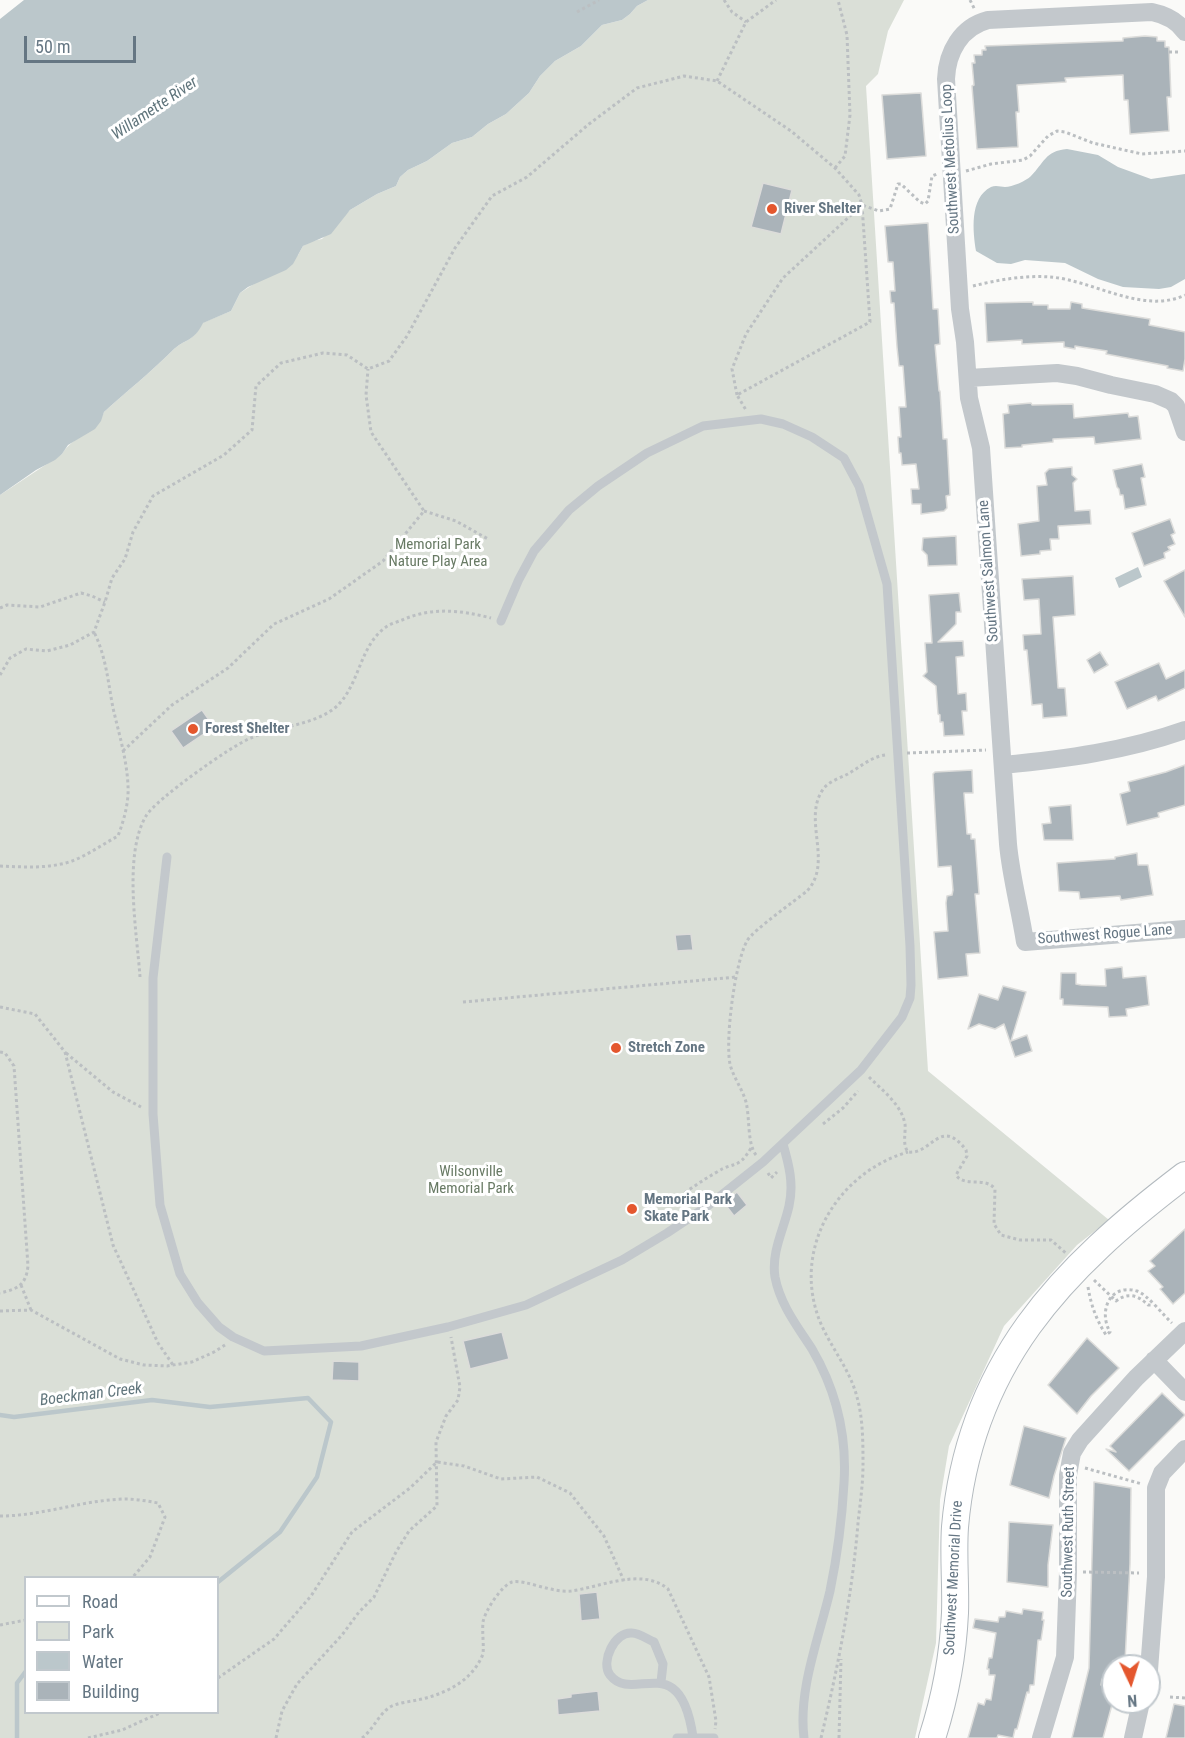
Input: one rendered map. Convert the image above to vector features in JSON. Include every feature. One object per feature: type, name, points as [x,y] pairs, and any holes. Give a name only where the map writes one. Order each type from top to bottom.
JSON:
[{"type":"street","name":"Southwest Metolius Loop","points":[[968,378],[959,289],[946,79],[949,58],[957,40],[972,27],[988,20],[1152,12],[1169,17],[1177,22],[1185,32]]},
{"type":"street","points":[[968,378],[1057,373],[1155,394],[1171,401],[1176,406],[1185,432]]},
{"type":"street","name":"Southwest Salmon Lane","points":[[968,378],[971,405],[981,448],[1010,869],[1022,916],[1025,942]]},
{"type":"street","points":[[1003,765],[1086,755],[1185,730]]},
{"type":"street","name":"Southwest Rogue Lane","points":[[1025,942],[1185,929]]},
{"type":"street","name":"Southwest Memorial Drive","points":[[932,1738],[942,1702],[953,1637],[954,1536],[958,1496],[974,1431],[991,1389],[1012,1349],[1056,1288],[1104,1242],[1185,1175]]},
{"type":"street","name":"Southwest Ruth Street","points":[[1041,1738],[1065,1657],[1072,1453],[1080,1440],[1154,1360],[1180,1337]]},
{"type":"street","points":[[1154,1360],[1185,1392]]},
{"type":"street","points":[[1150,1654],[1156,1573],[1156,1488],[1162,1473],[1185,1449]]},
{"type":"street","points":[[1133,1738],[1139,1714]]},
{"type":"lane","points":[[167,857],[153,978],[153,1114],[160,1205],[180,1274],[198,1303],[219,1327],[233,1337],[264,1351],[361,1346],[448,1327],[526,1305],[622,1260],[709,1205],[763,1162],[861,1070],[902,1017],[910,991],[910,946],[887,584],[859,486],[844,458],[812,437],[783,424],[751,419],[704,426],[647,453],[598,486],[568,510],[534,551],[501,621]]},
{"type":"lane","points":[[783,1144],[788,1162],[791,1190],[776,1255],[775,1274],[778,1292],[828,1380],[843,1431],[845,1449],[844,1484],[836,1554],[806,1690],[803,1709],[804,1738]]},
{"type":"lane","points":[[662,1682],[663,1664],[654,1642],[633,1632],[624,1634],[615,1642],[606,1666],[610,1675],[625,1683],[662,1682],[673,1688],[681,1697],[690,1716],[693,1737]]},
{"type":"lane","points":[[677,1738],[714,1734]]},
{"type":"path","points":[[577,12],[599,0]]},
{"type":"path","points":[[724,0],[732,12],[746,22]]},
{"type":"path","points":[[717,81],[746,22],[776,0]]},
{"type":"path","points":[[836,168],[844,156],[850,115],[847,35],[838,0]]},
{"type":"path","points":[[970,0],[976,11]]},
{"type":"path","points":[[1169,52],[1179,52]]},
{"type":"path","points":[[368,369],[389,361],[455,248],[492,196],[527,177],[589,124],[637,88],[684,76],[717,81],[790,131],[836,168],[859,195],[862,205],[870,322],[737,395]]},
{"type":"path","points":[[964,172],[991,164],[1023,160],[1030,156],[1048,136],[1057,131],[1133,153],[1151,155],[1185,152]]},
{"type":"path","points":[[862,205],[879,211],[888,211],[892,208],[896,186],[900,184],[925,204],[928,201],[932,176],[939,174]]},
{"type":"path","points":[[751,419],[737,395],[732,369],[746,334],[783,278],[862,205]]},
{"type":"path","points":[[959,289],[994,280],[1049,277],[1071,280],[1118,295],[1144,300],[1174,299],[1185,295]]},
{"type":"path","points":[[0,675],[10,658],[26,649],[47,651],[70,645],[94,632],[112,578],[125,559],[133,532],[153,496],[224,455],[252,430],[256,386],[281,363],[322,354],[347,355],[368,369]]},
{"type":"path","points":[[368,369],[366,395],[371,432],[424,511],[456,521],[488,539]]},
{"type":"path","points":[[123,751],[172,705],[228,669],[274,624],[328,599],[383,561],[424,511]]},
{"type":"path","points":[[0,608],[7,605],[40,607],[81,593],[105,602]]},
{"type":"path","points":[[140,978],[133,873],[136,843],[146,815],[161,800],[231,748],[251,737],[316,718],[335,707],[351,689],[369,645],[385,627],[428,611],[456,610],[501,621]]},
{"type":"path","points":[[0,866],[58,865],[74,860],[118,836],[124,819],[128,787],[105,662],[94,632]]},
{"type":"path","points":[[905,753],[986,750]]},
{"type":"path","points":[[788,1162],[771,1178],[763,1162],[751,1148],[746,1101],[733,1075],[730,1060],[730,1031],[736,977],[747,939],[807,891],[815,881],[819,860],[816,811],[825,787],[885,754]]},
{"type":"path","points":[[463,1002],[736,977]]},
{"type":"path","points":[[0,1009],[35,1014],[65,1052],[113,1092],[153,1114]]},
{"type":"path","points":[[0,1052],[5,1053],[14,1066],[28,1266],[27,1277],[21,1285],[0,1293]]},
{"type":"path","points":[[65,1052],[113,1245],[158,1343],[173,1365]]},
{"type":"path","points":[[819,1127],[843,1108],[870,1078]]},
{"type":"path","points":[[876,1083],[895,1103],[903,1118],[905,1148],[908,1152]]},
{"type":"path","points":[[140,1107],[141,1096]]},
{"type":"path","points":[[821,1738],[841,1651],[855,1563],[862,1488],[862,1443],[858,1398],[840,1357],[821,1325],[815,1306],[812,1278],[813,1256],[827,1215],[844,1191],[878,1164],[908,1152],[913,1153],[939,1137],[946,1136],[953,1138],[966,1150],[966,1156],[956,1176],[957,1179],[987,1183],[995,1189],[994,1224],[1001,1235],[1020,1240],[1051,1240],[1067,1254]]},
{"type":"path","points":[[658,1198],[672,1202],[720,1170],[737,1165],[744,1160],[751,1148]]},
{"type":"path","points":[[1112,1297],[1105,1306],[1105,1323],[1110,1332],[1106,1335],[1092,1308],[1088,1284],[1090,1276],[1116,1300],[1135,1296],[1148,1305],[1153,1305],[1180,1337]]},
{"type":"path","points":[[21,1285],[31,1310]]},
{"type":"path","points":[[0,1311],[31,1310],[120,1359],[144,1365],[173,1365],[192,1362],[203,1358],[233,1337]]},
{"type":"path","points":[[276,1738],[282,1711],[297,1684],[374,1597],[409,1531],[437,1506],[436,1442],[446,1416],[458,1400],[460,1387],[448,1327]]},
{"type":"path","points":[[437,1462],[464,1466],[501,1479],[537,1477],[570,1493],[604,1536],[624,1581]]},
{"type":"path","points":[[219,1677],[274,1639],[311,1596],[351,1532],[410,1488],[437,1462]]},
{"type":"path","points":[[1070,1463],[1156,1488]]},
{"type":"path","points":[[0,1516],[26,1516],[87,1503],[126,1499],[158,1503],[165,1517],[150,1557],[134,1576]]},
{"type":"path","points":[[1068,1572],[1156,1573]]},
{"type":"path","points":[[362,1738],[387,1709],[394,1705],[436,1696],[450,1690],[465,1678],[483,1654],[485,1616],[499,1593],[512,1582],[522,1582],[560,1591],[635,1579],[655,1580],[668,1589],[709,1677],[716,1721],[714,1734]]},
{"type":"path","points":[[0,1625],[24,1620]]},
{"type":"path","points":[[839,1738],[841,1651]]},
{"type":"path","points":[[1170,1696],[1185,1698]]},
{"type":"path","points":[[88,1738],[122,1730],[160,1714]]},
{"type":"green space","name":"Wilsonville Memorial Park","points":[[648,0],[904,0],[888,31],[878,74],[866,86],[928,1071],[1109,1220],[1077,1245],[1004,1326],[949,1446],[940,1500],[936,1643],[915,1738],[0,1738],[0,495],[62,454],[72,442],[96,425],[104,412],[177,347],[192,337],[202,323],[231,311],[240,293],[298,255],[303,246],[322,239],[350,210],[396,186],[400,177],[408,170],[427,161],[452,143],[472,137],[488,124],[506,114],[529,93],[540,76],[555,61],[581,46],[602,25],[622,20],[637,6]]},
{"type":"water","name":"Willamette River","points":[[24,0],[648,0],[637,6],[622,20],[602,25],[581,46],[555,61],[540,76],[529,93],[506,114],[488,124],[472,137],[452,143],[427,161],[408,170],[400,177],[396,186],[350,210],[331,234],[303,246],[293,264],[286,270],[240,293],[231,311],[203,323],[192,337],[177,347],[104,412],[95,429],[68,445],[55,460],[0,495],[0,19]]},
{"type":"water","points":[[1067,149],[1098,155],[1118,167],[1151,179],[1185,174],[1185,279],[1171,287],[1159,289],[1123,287],[1098,279],[1065,263],[1025,260],[1011,264],[997,263],[976,251],[974,216],[979,199],[984,192],[993,186],[1008,187],[1022,182],[1031,176],[1049,155]]},
{"type":"water","points":[[1138,567],[1142,577],[1119,588],[1115,578]]},
{"type":"building","points":[[1157,37],[1157,41],[1165,41],[1165,47],[1169,47],[1171,97],[1167,97],[1169,131],[1130,134],[1128,100],[1124,100],[1123,75],[1065,78],[1066,82],[1017,85],[1018,147],[977,149],[972,63],[975,63],[974,55],[982,55],[982,50],[986,50],[985,46],[1123,41],[1123,38]]},
{"type":"building","points":[[921,93],[926,156],[887,159],[882,95]]},
{"type":"building","name":"River Shelter","points":[[763,183],[792,190],[781,234],[751,227]]},
{"type":"building","points":[[928,223],[933,309],[938,309],[940,344],[935,345],[943,439],[947,439],[950,495],[946,496],[947,508],[944,511],[921,514],[921,504],[912,504],[911,489],[919,489],[916,464],[902,465],[901,453],[899,453],[898,437],[901,437],[899,407],[906,407],[903,366],[899,366],[894,303],[891,303],[890,291],[895,291],[893,262],[888,262],[885,226]]},
{"type":"building","points":[[1033,302],[1033,305],[1048,305],[1048,309],[1070,309],[1071,302],[1082,304],[1082,308],[1150,319],[1149,325],[1185,332],[1183,371],[1106,354],[1107,351],[1075,346],[1075,349],[1064,347],[1064,342],[1022,344],[1022,340],[987,342],[985,303]]},
{"type":"building","points":[[1031,403],[1032,405],[1073,404],[1074,418],[1128,413],[1129,417],[1138,416],[1141,439],[1095,444],[1094,437],[1053,439],[1053,442],[1005,448],[1003,414],[1009,413],[1008,405]]},
{"type":"building","points":[[1142,464],[1145,477],[1141,478],[1146,505],[1125,509],[1123,495],[1120,495],[1113,470]]},
{"type":"building","points":[[1072,467],[1072,475],[1077,479],[1073,483],[1075,511],[1090,510],[1091,524],[1058,526],[1059,539],[1050,539],[1051,550],[1021,556],[1018,524],[1039,521],[1037,486],[1047,485],[1045,473],[1049,469]]},
{"type":"building","points":[[1170,519],[1175,533],[1171,535],[1175,544],[1168,547],[1170,550],[1164,553],[1165,558],[1144,566],[1132,533]]},
{"type":"building","points":[[956,536],[957,565],[928,566],[927,555],[922,550],[923,538]]},
{"type":"building","points":[[1185,570],[1185,617],[1164,581]]},
{"type":"building","points":[[1073,576],[1075,615],[1053,617],[1058,688],[1065,688],[1067,716],[1043,718],[1042,704],[1032,705],[1027,650],[1024,650],[1023,635],[1041,634],[1039,599],[1024,600],[1022,579]]},
{"type":"building","points":[[959,593],[961,612],[956,612],[956,624],[938,642],[963,641],[964,656],[956,657],[958,694],[966,693],[967,711],[962,711],[964,735],[944,736],[943,722],[940,722],[938,714],[936,686],[923,676],[927,672],[925,643],[932,643],[929,595]]},
{"type":"building","points":[[1100,652],[1108,665],[1094,673],[1087,660]]},
{"type":"building","points":[[1159,663],[1166,679],[1185,670],[1185,688],[1158,701],[1156,696],[1127,709],[1115,682]]},
{"type":"building","name":"Forest Shelter","points":[[202,710],[214,727],[183,748],[171,731]]},
{"type":"building","points":[[1185,765],[1185,805],[1158,813],[1159,817],[1127,825],[1120,794],[1130,791],[1128,782]]},
{"type":"building","points":[[972,770],[973,793],[964,793],[967,834],[971,834],[971,839],[975,839],[979,894],[975,894],[980,953],[966,954],[968,976],[938,979],[934,932],[948,931],[946,903],[947,896],[952,895],[953,890],[951,866],[938,867],[933,774]]},
{"type":"building","points":[[1071,805],[1073,840],[1044,840],[1042,824],[1051,823],[1049,807]]},
{"type":"building","points":[[1137,853],[1138,865],[1148,865],[1153,895],[1121,900],[1120,896],[1080,899],[1079,892],[1059,891],[1057,863],[1115,859],[1115,857]]},
{"type":"building","points":[[691,934],[693,950],[677,951],[675,935]]},
{"type":"building","points":[[1122,967],[1123,978],[1146,976],[1149,1005],[1126,1009],[1127,1016],[1109,1017],[1108,1007],[1063,1005],[1063,999],[1060,999],[1061,973],[1076,973],[1076,984],[1106,986],[1105,969]]},
{"type":"building","points":[[1003,986],[1026,992],[1011,1041],[1027,1035],[1032,1051],[1015,1057],[1004,1024],[995,1029],[979,1024],[968,1029],[979,994],[998,1000]]},
{"type":"building","points":[[737,1192],[747,1205],[734,1216],[724,1203]]},
{"type":"building","points":[[1185,1229],[1185,1293],[1173,1304],[1160,1289],[1163,1287],[1148,1271],[1155,1266],[1150,1261]]},
{"type":"building","points":[[502,1332],[509,1359],[470,1369],[463,1341]]},
{"type":"building","points":[[1087,1338],[1119,1368],[1077,1414],[1048,1385]]},
{"type":"building","points":[[333,1361],[359,1362],[359,1381],[332,1380]]},
{"type":"building","points":[[1162,1393],[1185,1415],[1129,1471],[1106,1449],[1116,1452],[1110,1446]]},
{"type":"building","points":[[1024,1426],[1066,1438],[1049,1498],[1010,1485]]},
{"type":"building","points":[[1094,1482],[1131,1488],[1125,1654],[1101,1654],[1101,1714],[1109,1714],[1103,1738],[1072,1738],[1089,1668]]},
{"type":"building","points":[[1009,1522],[1053,1525],[1048,1587],[1007,1582]]},
{"type":"building","points":[[597,1592],[600,1619],[581,1621],[579,1594]]},
{"type":"building","points":[[1023,1609],[1043,1612],[1042,1620],[1044,1620],[1041,1640],[1038,1640],[1034,1685],[1030,1685],[1029,1693],[1027,1692],[1017,1729],[1015,1729],[1013,1738],[998,1735],[997,1738],[968,1738],[978,1703],[984,1705],[986,1699],[991,1700],[995,1675],[989,1675],[989,1669],[987,1669],[989,1658],[992,1658],[996,1633],[973,1628],[975,1619],[998,1622],[999,1617],[1005,1617],[1006,1611],[1022,1614]]},
{"type":"building","points":[[598,1691],[600,1711],[558,1715],[557,1699],[571,1697],[571,1694]]},
{"type":"building","points":[[1174,1704],[1185,1706],[1185,1738],[1166,1738]]},
{"type":"waterway","name":"Boeckman Creek","points":[[0,1415],[14,1417],[152,1400],[210,1407],[308,1398],[331,1422],[317,1477],[280,1532],[219,1581]]},
{"type":"waterway","name":"Boeckman Creek","points":[[17,1738],[17,1683],[24,1674]]},
{"type":"place","name":"River Shelter","points":[[772,209]]},
{"type":"place","name":"Forest Shelter","points":[[193,729]]},
{"type":"place","name":"Stretch Zone","points":[[616,1048]]},
{"type":"place","name":"Memorial Park Skate Park","points":[[632,1209]]},
{"type":"park label","name":"Memorial Park Nature Play Area","points":[[438,554]]}]
